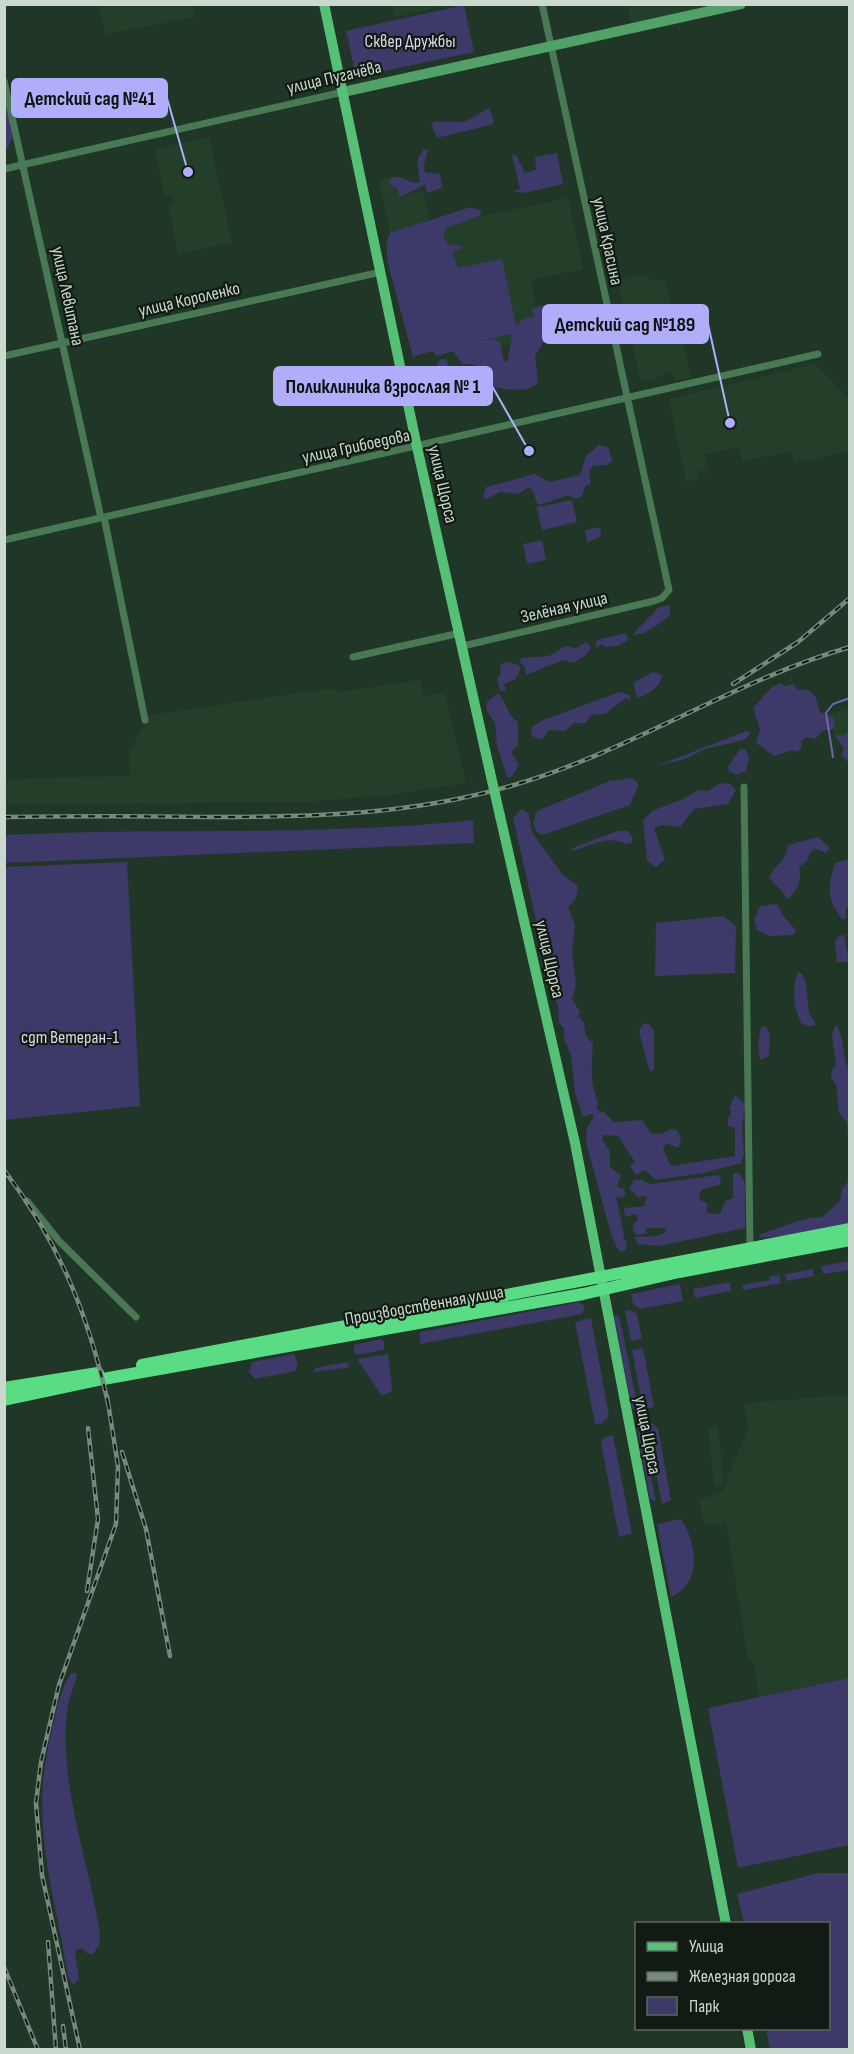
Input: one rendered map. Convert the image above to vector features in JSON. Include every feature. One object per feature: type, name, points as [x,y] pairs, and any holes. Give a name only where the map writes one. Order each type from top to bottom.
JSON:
[{"type":"highway","name":"Производственная улица","points":[[4,1400],[103,1379],[242,1357],[602,1283],[750,1248],[849,1229]]},
{"type":"highway","name":"Производственная улица","points":[[4,1388],[102,1373],[849,1240]]},
{"type":"main road","name":"улица Щорса","points":[[324,4],[417,447],[575,1143],[726,1922]]},
{"type":"main road","points":[[747,2030],[751,2049]]},
{"type":"street","name":"улица Красина","points":[[542,4],[669,590]]},
{"type":"street","name":"улица Пугачёва","points":[[4,168],[741,4]]},
{"type":"street","name":"улица Левитана","points":[[4,81],[103,517],[145,720]]},
{"type":"street","name":"улица Короленко","points":[[4,356],[381,272]]},
{"type":"street","name":"улица Грибоедова","points":[[4,540],[627,400],[818,354]]},
{"type":"street","name":"Зелёная улица","points":[[463,646],[654,602],[662,598],[669,590]]},
{"type":"street","points":[[353,657],[460,633]]},
{"type":"street","points":[[744,787],[750,1248]]},
{"type":"street","points":[[27,1201],[59,1241],[136,1317]]},
{"type":"shaded area","points":[[392,4],[449,5],[395,17]]},
{"type":"shaded area","points":[[628,4],[721,5],[631,25]]},
{"type":"shaded area","points":[[99,5],[192,5],[194,17],[106,34]]},
{"type":"shaded area","points":[[209,137],[232,242],[178,254],[168,205],[174,204],[173,196],[165,197],[154,149]]},
{"type":"shaded area","points":[[396,176],[401,196],[423,191],[430,225],[390,233],[379,180]]},
{"type":"shaded area","points":[[568,198],[583,269],[531,280],[539,318],[532,340],[477,352],[438,229],[457,222]]},
{"type":"shaded area","points":[[646,275],[654,282],[665,279],[674,318],[678,317],[691,378],[675,381],[672,372],[641,383],[618,281]]},
{"type":"shaded area","points":[[816,364],[849,399],[849,451],[794,463],[791,452],[742,461],[739,447],[704,455],[709,477],[705,469],[698,471],[699,479],[686,482],[669,399]]},
{"type":"shaded area","points":[[420,680],[424,696],[445,692],[466,783],[388,795],[305,802],[5,804],[4,779],[130,776],[129,750],[151,715],[326,689],[344,691]]},
{"type":"shaded area","points":[[849,708],[849,735],[835,740],[830,713]]},
{"type":"shaded area","points":[[849,1395],[849,1678],[759,1697],[753,1660],[748,1659],[726,1523],[704,1524],[699,1500],[722,1492],[724,1486],[714,1486],[708,1428],[718,1427],[724,1485],[748,1430],[744,1403]]},
{"type":"green space","name":"Сквер Дружбы","points":[[464,5],[474,52],[356,77],[346,31]]},
{"type":"green space","points":[[4,92],[15,132],[5,153],[4,153]]},
{"type":"green space","points":[[489,108],[494,121],[491,125],[437,138],[431,124],[435,121],[464,122]]},
{"type":"green space","points":[[423,150],[428,150],[424,165],[425,172],[440,174],[442,188],[427,193],[425,185],[400,197],[396,187],[390,185],[389,179],[397,177],[420,182],[417,160]]},
{"type":"green space","points":[[557,153],[563,184],[524,193],[511,191],[520,189],[512,155],[516,155],[525,173],[536,170],[535,157]]},
{"type":"green space","points":[[471,207],[482,211],[479,216],[446,228],[443,237],[450,246],[458,245],[463,248],[452,252],[458,268],[502,259],[516,326],[523,319],[533,317],[532,309],[543,305],[548,312],[552,329],[535,356],[538,383],[520,390],[487,386],[488,394],[472,400],[447,398],[437,363],[441,359],[446,359],[454,376],[479,372],[480,368],[472,364],[462,364],[453,351],[437,356],[432,351],[413,357],[387,260],[387,242],[390,233]],"holes":[[[512,334],[508,360],[504,362],[500,342],[493,339],[476,342]]]},
{"type":"green space","points":[[599,445],[609,448],[612,461],[607,465],[593,466],[589,471],[591,483],[585,487],[582,496],[575,499],[568,495],[540,505],[536,502],[534,493],[529,487],[518,494],[500,492],[487,499],[483,496],[486,487],[535,474],[549,482],[580,475],[586,456]]},
{"type":"green space","points":[[572,500],[577,522],[542,530],[537,507]]},
{"type":"green space","points":[[600,527],[601,536],[587,543],[585,530]]},
{"type":"green space","points":[[542,540],[546,560],[527,564],[523,544]]},
{"type":"green space","points":[[670,605],[670,615],[648,631],[632,635],[659,607]]},
{"type":"green space","points":[[626,633],[628,640],[618,646],[605,647],[602,644],[596,648],[596,641]]},
{"type":"green space","points":[[587,642],[591,647],[587,654],[574,663],[563,660],[526,675],[525,667],[520,662],[521,658],[549,656],[565,646],[576,648]]},
{"type":"green space","points":[[507,662],[517,664],[521,668],[516,679],[504,684],[506,691],[500,691],[497,679],[500,676],[501,664]]},
{"type":"green space","points":[[653,672],[662,675],[659,684],[637,698],[633,683]]},
{"type":"green space","points":[[780,683],[784,686],[793,684],[798,690],[807,689],[815,696],[820,712],[833,717],[835,726],[831,730],[824,730],[815,739],[806,737],[801,742],[802,747],[798,752],[793,750],[774,756],[756,743],[760,730],[753,708],[771,688]]},
{"type":"green space","points":[[619,692],[630,695],[630,701],[626,698],[605,714],[592,715],[585,723],[574,723],[565,731],[549,730],[542,740],[532,736],[531,728],[541,721]]},
{"type":"green space","points":[[498,693],[518,722],[518,745],[511,752],[519,765],[511,778],[507,777],[497,746],[495,724],[486,709],[487,702]]},
{"type":"green space","points":[[746,731],[751,733],[744,740],[705,749],[688,758],[654,767]]},
{"type":"green space","points":[[849,732],[849,763],[841,755],[844,749],[835,735],[845,735]]},
{"type":"green space","points":[[740,749],[745,749],[749,756],[746,771],[736,775],[729,771],[728,767]]},
{"type":"green space","points":[[631,778],[638,782],[638,787],[630,805],[542,835],[536,831],[533,822],[537,811],[610,781]]},
{"type":"green space","points":[[720,783],[730,784],[736,790],[728,804],[694,809],[680,827],[663,825],[654,828],[665,860],[656,867],[647,861],[643,820],[652,811],[685,798],[698,790],[708,791]]},
{"type":"green space","points":[[522,809],[529,814],[532,832],[562,874],[578,886],[576,899],[568,907],[575,925],[572,951],[576,984],[572,999],[580,1012],[577,1019],[580,1017],[584,1023],[586,1037],[593,1043],[592,1075],[597,1110],[604,1112],[614,1122],[642,1120],[651,1133],[660,1134],[671,1129],[676,1130],[681,1136],[679,1148],[666,1143],[663,1149],[671,1166],[735,1156],[735,1128],[728,1126],[731,1112],[729,1109],[735,1095],[745,1104],[742,1129],[744,1154],[741,1163],[704,1173],[656,1180],[645,1170],[636,1175],[630,1166],[635,1162],[618,1136],[603,1135],[602,1140],[610,1151],[610,1167],[621,1175],[617,1186],[624,1189],[626,1194],[622,1198],[616,1196],[623,1239],[627,1241],[626,1249],[622,1252],[618,1250],[611,1234],[586,1142],[587,1127],[594,1117],[592,1114],[583,1117],[575,1093],[571,1055],[564,1039],[564,1028],[559,1023],[558,1006],[552,991],[513,818]]},
{"type":"green space","points":[[473,820],[474,843],[5,863],[5,835],[298,830]]},
{"type":"green space","points":[[618,831],[628,831],[633,839],[631,843],[625,844],[613,840],[572,851],[577,846]]},
{"type":"green space","points":[[818,837],[830,848],[826,853],[816,849],[810,853],[807,861],[799,867],[800,881],[796,889],[787,899],[769,878],[782,861],[788,845]]},
{"type":"green space","points":[[849,859],[849,907],[846,908],[846,919],[842,919],[833,906],[830,886],[835,863]]},
{"type":"green space","name":"сдт Ветеран-1","points":[[127,862],[140,1106],[5,1120],[5,867]]},
{"type":"green space","points":[[778,905],[782,915],[796,930],[793,935],[770,936],[757,930],[754,920],[760,906]]},
{"type":"green space","points":[[723,916],[736,926],[735,973],[655,976],[656,923]]},
{"type":"green space","points":[[844,934],[849,962],[837,962],[835,942]]},
{"type":"green space","points":[[798,972],[802,974],[806,983],[809,1013],[816,1024],[810,1027],[801,1023],[795,1004],[794,991]]},
{"type":"green space","points":[[648,1023],[654,1031],[654,1070],[650,1072],[639,1032],[643,1024]]},
{"type":"green space","points":[[836,1025],[849,1069],[849,1160],[847,1123],[839,1113],[836,1084],[831,1078],[832,1069],[836,1066],[832,1034]]},
{"type":"green space","points":[[761,1027],[766,1027],[770,1035],[769,1056],[760,1060],[758,1044]]},
{"type":"green space","points":[[738,1172],[745,1183],[745,1228],[659,1246],[637,1244],[635,1237],[656,1236],[665,1233],[666,1228],[646,1228],[647,1234],[637,1235],[633,1231],[633,1225],[638,1219],[636,1214],[625,1217],[624,1208],[644,1206],[647,1196],[638,1197],[629,1189],[634,1180],[642,1180],[650,1184],[718,1175],[721,1180],[720,1185],[703,1189],[699,1194],[700,1200],[707,1203],[707,1213],[720,1214],[725,1201],[733,1198],[733,1174]]},
{"type":"green space","points":[[849,1180],[849,1227],[839,1225],[830,1231],[824,1227],[816,1233],[759,1238],[761,1234],[792,1223],[822,1217],[840,1201],[842,1189]]},
{"type":"green space","points":[[849,1261],[849,1270],[823,1274],[821,1266]]},
{"type":"green space","points":[[813,1269],[814,1276],[787,1281],[785,1274]]},
{"type":"green space","points":[[779,1275],[781,1283],[743,1290],[742,1285],[770,1280],[769,1277]]},
{"type":"green space","points":[[730,1282],[731,1291],[695,1298],[693,1289]]},
{"type":"green space","points":[[680,1284],[683,1301],[640,1309],[633,1304],[631,1294]]},
{"type":"green space","points":[[579,1302],[585,1306],[582,1314],[420,1344],[420,1332]]},
{"type":"green space","points":[[630,1310],[637,1314],[642,1339],[631,1341],[625,1311]]},
{"type":"green space","points":[[619,1315],[639,1413],[632,1408],[614,1316]]},
{"type":"green space","points":[[591,1318],[609,1416],[602,1423],[595,1424],[575,1322]]},
{"type":"green space","points":[[381,1339],[384,1341],[384,1350],[356,1355],[354,1352],[354,1345]]},
{"type":"green space","points":[[643,1348],[654,1407],[643,1409],[632,1350]]},
{"type":"green space","points":[[294,1354],[298,1365],[295,1371],[255,1379],[249,1372],[252,1362]]},
{"type":"green space","points":[[388,1354],[392,1388],[391,1392],[382,1396],[357,1359]]},
{"type":"green space","points":[[347,1362],[350,1367],[313,1372],[315,1368]]},
{"type":"green space","points":[[646,1423],[652,1423],[658,1428],[671,1500],[662,1504]]},
{"type":"green space","points":[[641,1424],[656,1502],[650,1499],[637,1429]]},
{"type":"green space","points":[[613,1435],[632,1534],[619,1537],[601,1443],[603,1438]]},
{"type":"green space","points":[[681,1519],[691,1540],[694,1562],[688,1582],[671,1597],[657,1524]]},
{"type":"green space","points":[[71,1673],[76,1673],[77,1676],[67,1711],[67,1768],[76,1823],[100,1934],[99,1945],[93,1954],[88,1954],[81,1948],[75,1951],[79,1979],[73,1985],[68,1977],[50,1883],[42,1795],[45,1763],[52,1729],[61,1693]]},
{"type":"green space","points":[[849,1678],[849,1845],[738,1868],[708,1708]]},
{"type":"green space","points":[[819,1873],[849,1873],[849,2049],[770,2049],[766,2030],[830,2030],[830,1922],[744,1922],[737,1894]]},
{"type":"waterway","points":[[833,757],[826,713],[833,704],[850,698]]},
{"type":"railway","points":[[733,684],[798,642],[850,598]]},
{"type":"railway","points":[[4,817],[325,815],[438,803],[514,785],[557,771],[765,678],[850,647]]},
{"type":"railway","points":[[4,1170],[41,1225],[70,1281],[91,1339],[108,1403]]},
{"type":"railway","points":[[80,2050],[42,1875],[36,1803],[41,1762],[59,1685],[116,1524],[118,1466],[107,1396]]},
{"type":"railway","points":[[87,1591],[98,1519],[88,1428]]},
{"type":"railway","points":[[122,1452],[146,1529],[170,1656]]},
{"type":"railway","points":[[48,1942],[56,2050]]},
{"type":"railway","points":[[4,1967],[38,2050]]},
{"type":"railway","points":[[63,2026],[66,2050]]},
{"type":"place","name":"Детский сад №41","points":[[188,172]]},
{"type":"place","name":"Детский сад №189","points":[[730,423]]},
{"type":"place","name":"Поликлиника взрослая № 1","points":[[529,451]]}]
